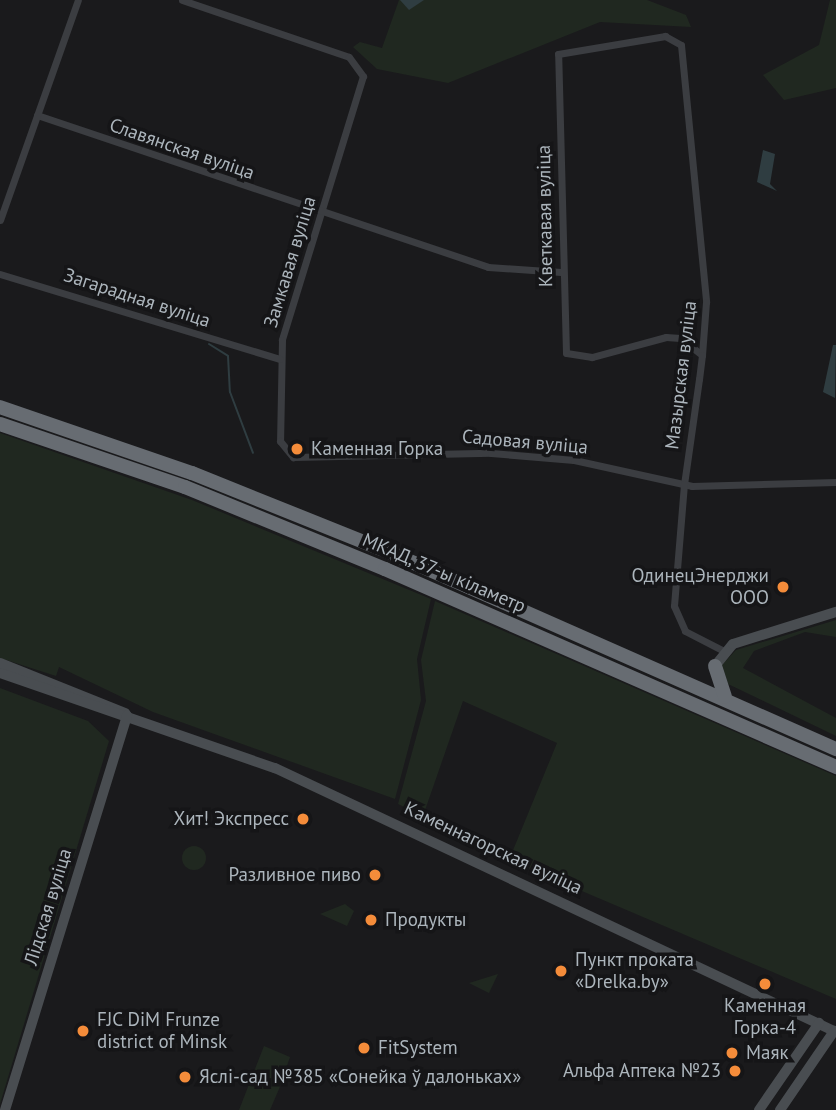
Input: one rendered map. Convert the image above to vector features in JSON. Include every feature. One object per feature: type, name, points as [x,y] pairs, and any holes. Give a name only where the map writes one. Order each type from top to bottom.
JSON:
[{"type":"highway","name":"МКАД, 37-ы кіламетр","points":[[0,407],[259,500],[725,696],[836,749]]},
{"type":"highway","name":"МКАД, 37-ы кіламетр","points":[[0,424],[185,487],[385,569],[836,767]]},
{"type":"highway","points":[[690,681],[715,666],[725,696]]},
{"type":"main road","points":[[715,666],[724,651],[836,612]]},
{"type":"main road","name":"Каменнагорская вуліца","points":[[0,663],[127,715],[317,786],[835,1032]]},
{"type":"main road","name":"Каменнагорская вуліца","points":[[0,673],[127,715]]},
{"type":"main road","name":"Лідская вуліца","points":[[5,1110],[127,715]]},
{"type":"main road","points":[[759,1110],[819,1023]]},
{"type":"main road","points":[[780,1110],[835,1032]]},
{"type":"street","points":[[0,220],[78,0]]},
{"type":"street","name":"Замкавая вуліца","points":[[182,0],[349,57],[362,72],[279,359],[280,441],[293,457]]},
{"type":"street","name":"Кветкавая вуліца","points":[[676,39],[642,38],[558,54],[561,272],[566,354],[592,357],[666,337],[680,338],[702,355]]},
{"type":"street","name":"Мазырская вуліца","points":[[676,39],[705,270],[702,355],[673,590],[679,624],[724,651]]},
{"type":"street","name":"Славянская вуліца","points":[[37,115],[320,214],[488,267],[561,272]]},
{"type":"street","name":"Загарадная вуліца","points":[[0,274],[279,359]]},
{"type":"street","name":"Садовая вуліца","points":[[293,457],[533,455],[684,484],[836,482]]},
{"type":"shaded area","points":[[399,0],[647,0],[686,15],[691,27],[600,22],[448,83],[377,69],[353,47],[360,42],[382,48]]},
{"type":"shaded area","points":[[400,0],[424,0],[409,10]]},
{"type":"shaded area","points":[[830,0],[836,0],[836,88],[784,100],[763,75],[819,45]]},
{"type":"shaded area","points":[[763,150],[775,154],[770,184],[777,191],[757,182]]},
{"type":"shaded area","points":[[833,345],[836,345],[835,398],[823,392]]},
{"type":"shaded area","points":[[0,433],[192,500],[431,599],[417,659],[421,700],[395,799],[153,712],[59,667],[56,676],[0,658]]},
{"type":"shaded area","points":[[435,601],[836,776],[836,999],[509,860],[557,743],[463,701],[423,816],[398,804],[426,701],[421,660]]},
{"type":"shaded area","points":[[836,620],[836,637],[805,632],[754,651],[743,668],[836,718],[836,736],[728,684],[722,665],[736,650]]},
{"type":"shaded area","points":[[0,688],[88,721],[109,741],[0,1104]]},
{"type":"shaded area","points":[[194,846],[205,853],[206,858],[199,869],[194,870],[183,863],[182,858],[189,847]]},
{"type":"shaded area","points":[[345,904],[354,911],[347,926],[320,914]]},
{"type":"shaded area","points":[[498,974],[489,993],[469,983]]},
{"type":"shaded area","points":[[264,1046],[290,1057],[279,1089],[270,1110],[239,1110]]},
{"type":"waterway","points":[[209,344],[228,356],[230,392],[253,453]]},
{"type":"place","name":"Каменная Горка","points":[[297,449]]},
{"type":"place","name":"ОдинецЭнерджи ООО","points":[[783,587]]},
{"type":"place","name":"Хит! Экспресс","points":[[303,819]]},
{"type":"place","name":"Разливное пиво","points":[[375,875]]},
{"type":"place","name":"Продукты","points":[[371,920]]},
{"type":"place","name":"Пункт проката «Drelka.by»","points":[[561,971]]},
{"type":"place","name":"Каменная Горка-4","points":[[765,984]]},
{"type":"place","name":"FJC DiM Frunze district of Minsk","points":[[83,1031]]},
{"type":"place","name":"FitSystem","points":[[364,1048]]},
{"type":"place","name":"Маяк","points":[[732,1053]]},
{"type":"place","name":"Альфа Аптека №23","points":[[735,1071]]},
{"type":"place","name":"Яслі-сад №385 «Сонейка ў далоньках»","points":[[185,1077]]}]
